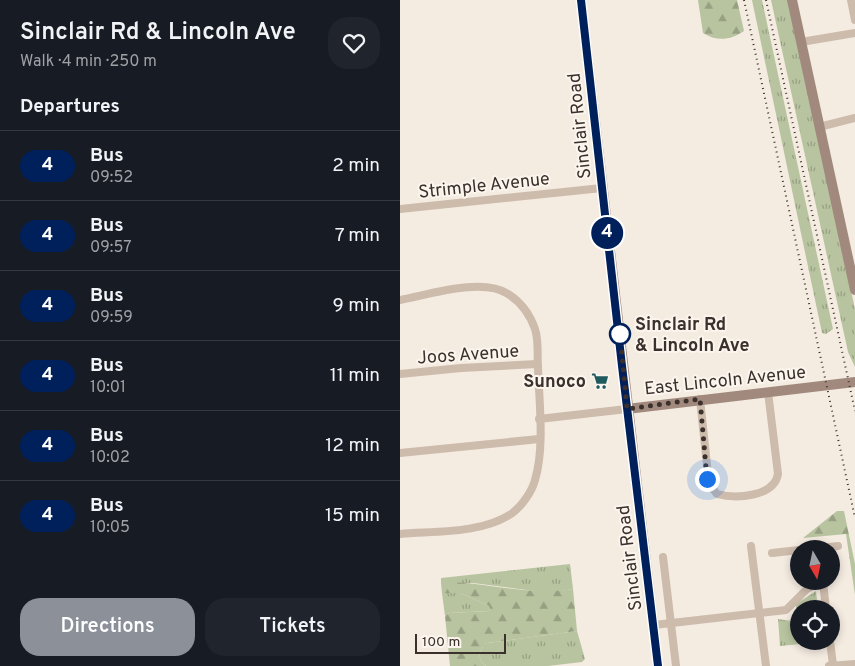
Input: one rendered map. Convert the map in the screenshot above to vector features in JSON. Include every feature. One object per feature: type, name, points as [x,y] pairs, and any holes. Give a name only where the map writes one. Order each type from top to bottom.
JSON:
[{"type":"main road","name":"Sinclair Road","points":[[581,0],[658,666]]},
{"type":"main road","points":[[792,0],[855,286]]},
{"type":"main road","name":"East Lincoln Avenue","points":[[627,409],[855,382]]},
{"type":"street","points":[[851,0],[855,20]]},
{"type":"street","points":[[801,42],[855,33]]},
{"type":"street","points":[[819,127],[855,118]]},
{"type":"street","name":"Strimple Avenue","points":[[400,209],[602,188]]},
{"type":"street","points":[[400,300],[468,288],[488,287],[508,293],[528,313],[538,340],[539,419],[539,459],[535,482],[523,503],[512,513],[477,527],[400,534]]},
{"type":"street","name":"Joos Avenue","points":[[400,374],[461,368],[538,364]]},
{"type":"street","points":[[700,399],[709,484],[717,494],[724,496],[748,494],[771,488],[777,482],[778,474],[768,392]]},
{"type":"street","name":"East Lincoln Avenue","points":[[539,419],[627,409]]},
{"type":"street","points":[[400,453],[539,439]]},
{"type":"street","points":[[751,546],[766,666]]},
{"type":"street","points":[[772,553],[790,551]]},
{"type":"street","points":[[663,557],[676,666]]},
{"type":"street","points":[[654,625],[786,610],[806,590]]},
{"type":"street","points":[[831,650],[833,666]]},
{"type":"street","points":[[828,666],[855,664]]},
{"type":"green space","points":[[698,0],[737,0],[744,31],[724,39],[713,38],[703,33]]},
{"type":"green space","points":[[752,0],[762,0],[833,329],[826,334],[822,333]]},
{"type":"green space","points":[[771,0],[788,0],[855,309],[855,367],[848,352]]},
{"type":"green space","points":[[837,511],[844,511],[855,564],[855,595],[846,534],[803,538]]},
{"type":"green space","points":[[570,564],[573,589],[549,593],[473,583],[441,583],[441,578]]},
{"type":"green space","points":[[452,582],[542,591],[573,589],[577,631],[487,643],[482,648],[480,654],[481,660],[486,666],[450,666],[445,616],[449,613],[490,611],[489,606],[460,593],[442,593],[441,583]]},
{"type":"green space","points":[[816,591],[817,600],[802,600]]},
{"type":"green space","points":[[442,593],[460,593],[489,606],[490,611],[449,613],[445,616]]},
{"type":"green space","points":[[778,619],[790,621],[790,645],[780,646]]},
{"type":"green space","points":[[577,631],[585,659],[582,662],[548,666],[486,666],[480,657],[482,648],[487,643]]},
{"type":"railway","points":[[744,0],[855,518]]},
{"type":"railway","points":[[766,0],[855,411]]},
{"type":"bus line","name":"4","points":[[581,0],[658,666]]},
{"type":"place","name":"Sinclair Rd & Lincoln Ave","points":[[620,334]]},
{"type":"place","name":"Sunoco","points":[[600,381]]},
{"type":"route","points":[[620,334],[627,409],[644,405],[700,399],[707,479]]}]
